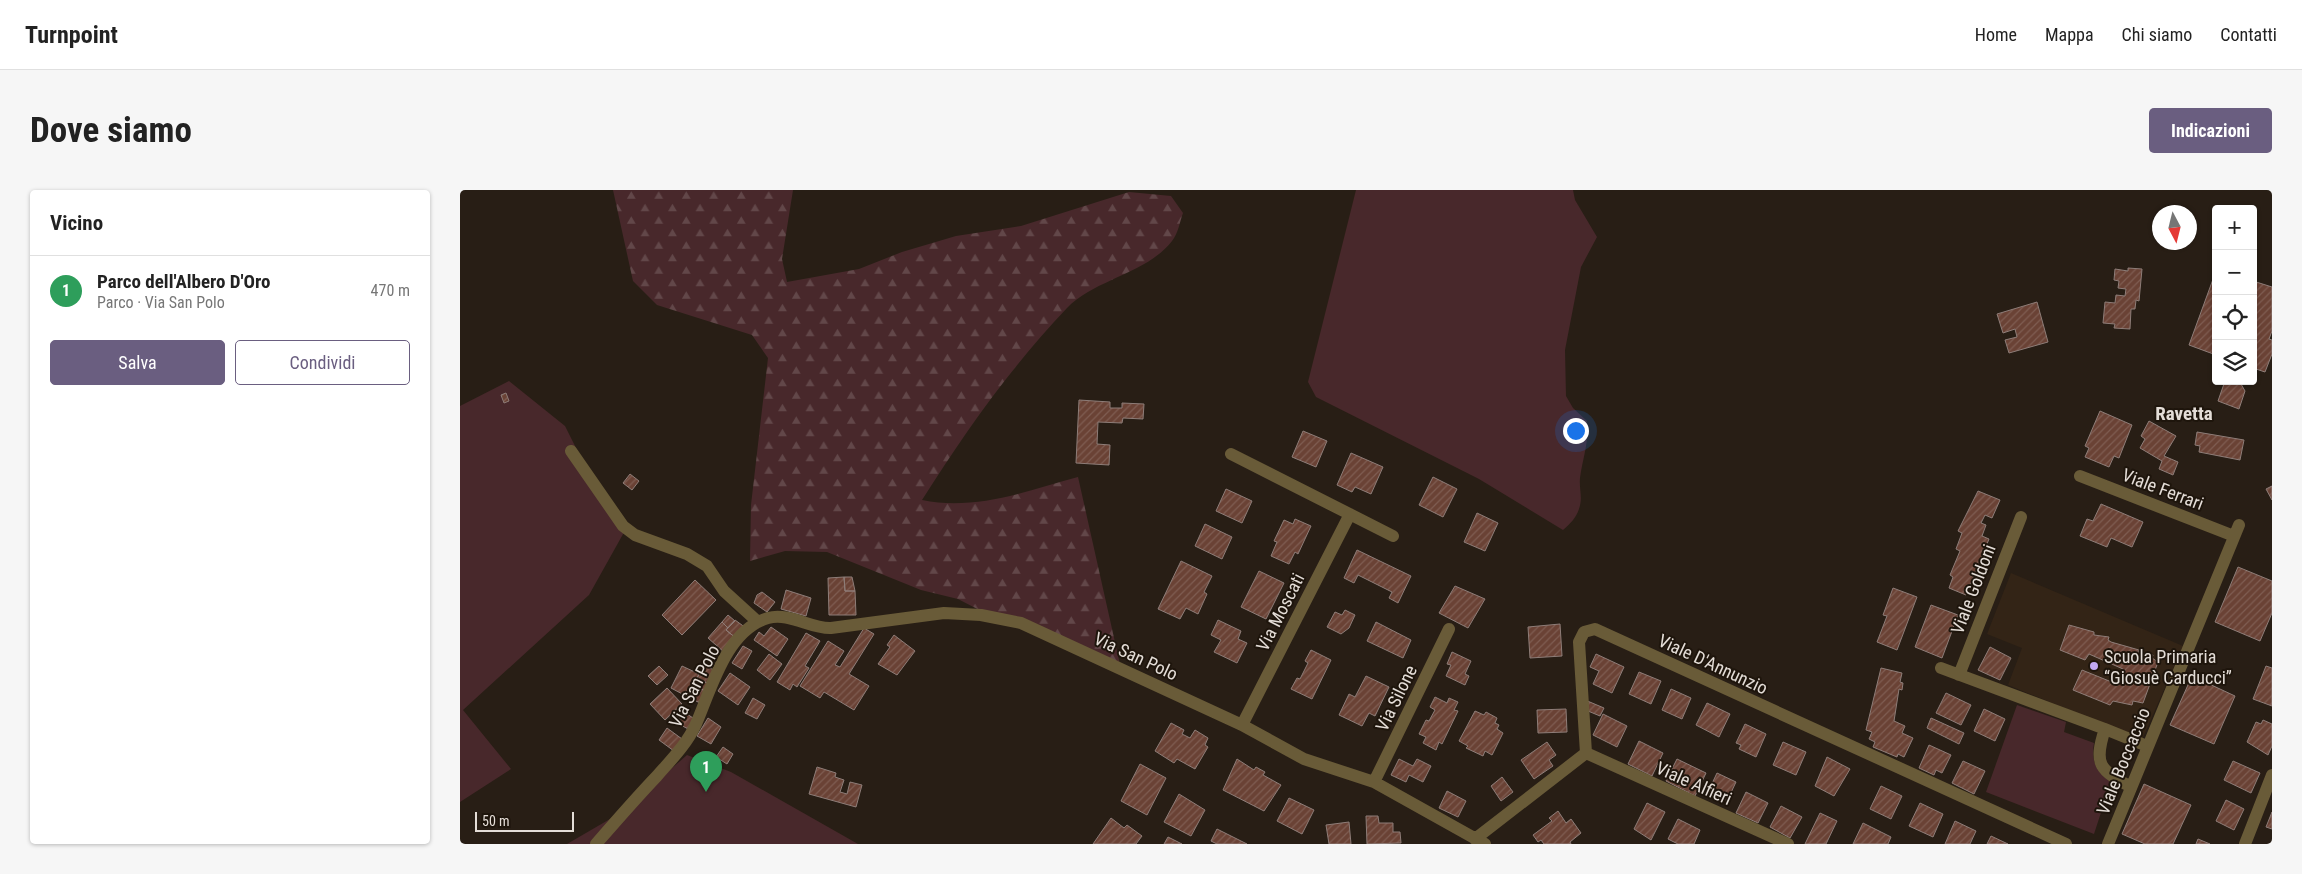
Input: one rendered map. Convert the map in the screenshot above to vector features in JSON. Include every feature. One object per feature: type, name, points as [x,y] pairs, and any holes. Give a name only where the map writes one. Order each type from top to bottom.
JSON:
[{"type":"street","points":[[571,452],[623,526],[635,535],[687,554],[706,566],[724,591],[758,622]]},
{"type":"street","points":[[1231,454],[1393,536]]},
{"type":"street","name":"Viale Ferrari","points":[[2080,476],[2237,530]]},
{"type":"street","name":"Via Moscati","points":[[1242,725],[1350,514]]},
{"type":"street","name":"Viale Goldoni","points":[[1959,675],[2021,517]]},
{"type":"street","name":"Viale Boccaccio","points":[[2108,844],[2237,530]]},
{"type":"street","name":"Via San Polo","points":[[596,844],[684,745],[696,724],[699,712],[724,658],[749,628],[758,622],[775,617],[824,628],[944,613],[1001,618],[1040,630],[1242,725],[1314,763],[1374,782],[1480,841]]},
{"type":"street","name":"Via Silone","points":[[1374,782],[1449,629]]},
{"type":"street","name":"Viale D'Annunzio","points":[[1586,754],[1579,642],[1584,632],[1595,629],[2066,844]]},
{"type":"street","points":[[1941,668],[2148,746]]},
{"type":"street","points":[[2105,729],[2098,753],[2101,766],[2110,776],[2131,787]]},
{"type":"street","points":[[1480,841],[1586,754]]},
{"type":"street","name":"Viale Alfieri","points":[[1586,754],[1788,844]]},
{"type":"street","points":[[2245,844],[2272,775]]},
{"type":"shaded area","name":"Scuola Primaria “Giosuè Carducci”","points":[[2011,573],[2183,646],[2142,740],[2008,685],[2022,648],[1987,634]]},
{"type":"green space","points":[[613,190],[793,190],[782,259],[787,282],[859,269],[902,252],[956,236],[1021,226],[1129,192],[1171,196],[1183,213],[1172,241],[1149,261],[1078,298],[1067,308],[1046,330],[1008,377],[955,450],[922,500],[942,503],[981,501],[1001,498],[1078,477],[1121,669],[989,615],[958,599],[921,590],[827,552],[785,551],[750,561],[751,505],[768,358],[752,335],[657,305],[633,281]]},
{"type":"green space","points":[[1356,190],[1573,190],[1575,200],[1597,237],[1581,267],[1565,350],[1566,396],[1573,408],[1587,421],[1587,429],[1580,478],[1580,505],[1574,518],[1563,530],[1479,479],[1316,397],[1308,382]]},
{"type":"green space","points":[[509,381],[565,426],[589,474],[627,527],[589,595],[463,710],[511,769],[460,802],[460,406]]},
{"type":"green space","points":[[2017,705],[2066,722],[2064,732],[2094,743],[2093,756],[2096,766],[2111,782],[2094,834],[1986,792]]},
{"type":"green space","points":[[687,755],[731,772],[858,844],[567,844],[622,812]]},
{"type":"building","points":[[2128,268],[2142,269],[2139,301],[2136,300],[2135,309],[2131,309],[2130,329],[2114,328],[2115,324],[2103,323],[2105,302],[2115,303],[2116,295],[2125,296],[2126,289],[2118,288],[2119,281],[2114,280],[2115,269],[2128,271]]},
{"type":"building","points":[[2212,282],[2212,354],[2189,345]]},
{"type":"building","points":[[2257,282],[2272,287],[2272,331],[2269,339],[2272,340],[2272,354],[2265,372],[2257,369]]},
{"type":"building","points":[[2037,302],[2048,342],[2009,353],[2005,340],[2017,337],[2015,329],[2003,333],[1997,314]]},
{"type":"building","points":[[2224,385],[2242,385],[2245,391],[2239,409],[2218,401]]},
{"type":"building","points":[[506,393],[509,401],[504,403],[501,395]]},
{"type":"building","points":[[1079,400],[1110,402],[1110,408],[1122,408],[1122,403],[1144,404],[1143,419],[1123,418],[1122,423],[1098,422],[1097,444],[1110,445],[1109,465],[1076,463]]},
{"type":"building","points":[[2100,411],[2132,425],[2119,458],[2114,456],[2109,467],[2085,457],[2089,448],[2085,446]]},
{"type":"building","points":[[2149,421],[2176,436],[2164,456],[2178,462],[2173,475],[2159,469],[2162,461],[2140,448],[2145,439],[2141,436]]},
{"type":"building","points":[[1303,431],[1327,441],[1316,467],[1292,457]]},
{"type":"building","points":[[2197,432],[2244,440],[2240,460],[2199,452],[2200,446],[2195,445]]},
{"type":"building","points":[[1351,453],[1383,467],[1371,494],[1355,487],[1352,492],[1337,485]]},
{"type":"building","points":[[630,474],[639,481],[632,490],[623,483]]},
{"type":"building","points":[[1433,477],[1457,489],[1443,517],[1419,505]]},
{"type":"building","points":[[2272,486],[2272,500],[2266,489]]},
{"type":"building","points":[[1226,489],[1252,501],[1242,523],[1216,511]]},
{"type":"building","points":[[1978,491],[2000,500],[1992,518],[1985,515],[1981,523],[1986,525],[1982,536],[1989,539],[1966,595],[1949,588],[1953,577],[1950,575],[1960,551],[1956,549],[1962,533],[1958,531]]},
{"type":"building","points":[[2101,504],[2143,522],[2132,547],[2111,538],[2107,547],[2080,536],[2087,519],[2093,521]]},
{"type":"building","points":[[1477,513],[1498,523],[1485,551],[1464,542]]},
{"type":"building","points":[[1295,519],[1311,526],[1298,554],[1295,552],[1289,564],[1271,556],[1277,542],[1274,541],[1284,520],[1293,524]]},
{"type":"building","points":[[1205,524],[1232,537],[1222,559],[1195,546]]},
{"type":"building","points":[[1357,550],[1411,576],[1398,603],[1389,598],[1392,592],[1358,575],[1354,583],[1344,578]]},
{"type":"building","points":[[1181,561],[1212,576],[1204,592],[1207,594],[1198,614],[1186,608],[1180,619],[1158,609]]},
{"type":"building","points":[[2238,567],[2272,581],[2272,613],[2260,641],[2215,622]]},
{"type":"building","points":[[1259,571],[1284,583],[1266,619],[1241,607]]},
{"type":"building","points":[[844,577],[852,577],[855,591],[845,591]]},
{"type":"building","points":[[844,577],[845,591],[855,591],[856,615],[829,615],[828,578]]},
{"type":"building","points":[[695,580],[716,600],[682,635],[662,615]]},
{"type":"building","points":[[1455,586],[1485,599],[1468,628],[1439,613]]},
{"type":"building","points":[[1893,588],[1917,597],[1897,650],[1877,642],[1887,616],[1883,615]]},
{"type":"building","points":[[786,590],[811,598],[806,616],[781,609]]},
{"type":"building","points":[[762,592],[775,602],[767,612],[754,603],[757,595]]},
{"type":"building","points":[[1931,605],[1958,615],[1942,658],[1915,647]]},
{"type":"building","points":[[1345,610],[1355,615],[1349,628],[1341,634],[1327,627],[1335,612],[1342,615]]},
{"type":"building","points":[[728,615],[735,621],[728,628],[722,622]]},
{"type":"building","points":[[735,620],[746,628],[737,639],[726,630]]},
{"type":"building","points":[[1218,620],[1241,631],[1238,639],[1247,643],[1237,663],[1214,652],[1221,640],[1211,635]]},
{"type":"building","points":[[722,622],[728,628],[726,630],[737,639],[725,653],[708,638]]},
{"type":"building","points":[[1376,622],[1411,640],[1403,658],[1367,641]]},
{"type":"building","points":[[1560,624],[1562,656],[1530,658],[1528,627]]},
{"type":"building","points":[[2069,625],[2094,632],[2094,635],[2109,637],[2108,640],[2111,642],[2139,650],[2138,652],[2153,655],[2152,658],[2158,662],[2143,703],[2133,701],[2132,705],[2113,701],[2110,705],[2073,690],[2082,670],[2119,685],[2123,669],[2089,654],[2085,660],[2060,650]]},
{"type":"building","points":[[771,627],[788,639],[777,656],[754,640],[759,632],[764,636]]},
{"type":"building","points":[[864,628],[874,634],[849,674],[869,686],[854,710],[824,692],[820,698],[800,686],[828,641],[844,651],[835,665],[840,667]]},
{"type":"building","points":[[806,633],[820,641],[805,666],[809,668],[797,687],[793,684],[790,690],[777,682]]},
{"type":"building","points":[[894,635],[915,651],[897,675],[878,664],[890,647],[887,645]]},
{"type":"building","points":[[743,646],[752,651],[742,669],[732,663]]},
{"type":"building","points":[[1990,647],[2011,658],[2000,680],[1978,670]]},
{"type":"building","points":[[1311,650],[1331,660],[1312,699],[1291,689],[1297,678],[1300,679],[1308,663],[1305,661]]},
{"type":"building","points":[[1452,652],[1471,661],[1465,674],[1469,676],[1465,685],[1446,676],[1451,665],[1447,664]]},
{"type":"building","points":[[769,654],[782,664],[770,680],[757,670]]},
{"type":"building","points":[[1596,654],[1624,667],[1612,693],[1593,684],[1599,671],[1590,667]]},
{"type":"building","points":[[704,665],[716,671],[709,684],[697,678]]},
{"type":"building","points":[[659,666],[668,675],[657,685],[648,676]]},
{"type":"building","points":[[682,666],[699,674],[688,697],[671,688]]},
{"type":"building","points":[[2266,666],[2272,668],[2272,706],[2253,699]]},
{"type":"building","points":[[1881,668],[1902,673],[1900,682],[1903,683],[1902,690],[1899,689],[1894,721],[1905,726],[1902,733],[1913,738],[1904,757],[1898,754],[1897,757],[1873,747],[1875,742],[1869,739],[1872,732],[1866,730]]},
{"type":"building","points":[[1639,672],[1661,681],[1651,704],[1629,694]]},
{"type":"building","points":[[730,673],[750,687],[738,705],[718,691]]},
{"type":"building","points":[[1366,676],[1389,687],[1375,716],[1369,713],[1362,726],[1339,715],[1349,694],[1355,697]]},
{"type":"building","points":[[2192,676],[2235,696],[2214,744],[2170,725]]},
{"type":"building","points":[[697,678],[709,684],[705,691],[694,685]]},
{"type":"building","points":[[694,685],[705,691],[700,703],[688,697]]},
{"type":"building","points":[[667,688],[682,704],[665,720],[650,704]]},
{"type":"building","points":[[1671,689],[1691,698],[1682,719],[1662,710]]},
{"type":"building","points":[[1946,693],[1971,705],[1961,725],[1936,713]]},
{"type":"building","points":[[1435,697],[1447,703],[1449,698],[1458,702],[1454,710],[1458,711],[1442,744],[1439,742],[1436,750],[1423,743],[1426,737],[1419,734],[1426,720],[1429,721],[1435,710],[1430,707]]},
{"type":"building","points":[[753,698],[765,705],[757,719],[745,713]]},
{"type":"building","points":[[1585,700],[1604,708],[1600,716],[1588,711]]},
{"type":"building","points":[[1707,703],[1730,714],[1719,737],[1696,725]]},
{"type":"building","points":[[1566,709],[1567,732],[1538,733],[1537,710]]},
{"type":"building","points":[[1984,709],[2005,719],[1995,741],[1974,731]]},
{"type":"building","points":[[1475,711],[1484,715],[1486,712],[1497,718],[1495,723],[1499,725],[1497,729],[1503,733],[1492,755],[1485,751],[1483,756],[1466,748],[1468,746],[1459,741]]},
{"type":"building","points":[[684,712],[696,720],[690,730],[677,723]]},
{"type":"building","points":[[1603,714],[1627,726],[1617,747],[1593,735]]},
{"type":"building","points":[[708,718],[721,727],[711,744],[697,736]]},
{"type":"building","points":[[1931,718],[1964,733],[1959,744],[1927,728]]},
{"type":"building","points":[[2263,720],[2272,724],[2272,746],[2268,755],[2247,742],[2256,722],[2261,724]]},
{"type":"building","points":[[1171,723],[1184,730],[1182,734],[1190,738],[1195,730],[1208,738],[1205,745],[1208,747],[1195,769],[1177,759],[1174,763],[1155,751]]},
{"type":"building","points":[[1745,724],[1766,734],[1756,757],[1739,749],[1741,745],[1736,743]]},
{"type":"building","points":[[667,728],[682,739],[674,751],[659,740]]},
{"type":"building","points":[[1639,741],[1663,753],[1652,776],[1628,764]]},
{"type":"building","points":[[1547,742],[1556,755],[1549,760],[1553,766],[1534,779],[1521,760]]},
{"type":"building","points":[[1783,742],[1806,752],[1796,775],[1773,765]]},
{"type":"building","points":[[1929,745],[1951,755],[1942,773],[1936,770],[1934,775],[1919,768]]},
{"type":"building","points":[[723,747],[733,754],[727,764],[716,757]]},
{"type":"building","points":[[1827,757],[1850,769],[1834,796],[1815,786]]},
{"type":"building","points":[[1237,759],[1254,770],[1256,767],[1265,772],[1263,775],[1281,785],[1264,811],[1223,790]]},
{"type":"building","points":[[1399,759],[1413,766],[1417,759],[1431,766],[1423,782],[1409,775],[1406,782],[1391,775]]},
{"type":"building","points":[[1677,759],[1706,773],[1695,796],[1666,781]]},
{"type":"building","points":[[1963,761],[1985,771],[1974,794],[1952,783]]},
{"type":"building","points":[[2233,761],[2260,773],[2251,793],[2224,780]]},
{"type":"building","points":[[1140,764],[1166,778],[1147,815],[1121,801]]},
{"type":"building","points":[[817,767],[836,773],[835,777],[844,780],[840,792],[847,794],[850,782],[862,785],[856,807],[809,794]]},
{"type":"building","points":[[1717,773],[1736,782],[1727,801],[1708,792]]},
{"type":"building","points":[[1502,777],[1513,792],[1501,801],[1491,786]]},
{"type":"building","points":[[2144,784],[2191,805],[2173,844],[2145,844],[2122,834]]},
{"type":"building","points":[[1881,786],[1902,796],[1891,819],[1870,809]]},
{"type":"building","points":[[1447,791],[1466,801],[1458,817],[1439,808]]},
{"type":"building","points":[[1746,792],[1768,803],[1758,823],[1736,813]]},
{"type":"building","points":[[1179,794],[1205,810],[1191,836],[1164,822]]},
{"type":"building","points":[[1289,798],[1314,810],[1302,834],[1277,821]]},
{"type":"building","points":[[2226,800],[2244,809],[2234,830],[2216,821]]},
{"type":"building","points":[[1647,803],[1665,812],[1651,840],[1634,829]]},
{"type":"building","points":[[1920,803],[1943,814],[1933,837],[1909,826]]},
{"type":"building","points":[[1781,806],[1802,817],[1790,838],[1770,827]]},
{"type":"building","points":[[1558,811],[1566,823],[1571,819],[1581,833],[1570,842],[1571,844],[1544,844],[1541,840],[1538,842],[1533,835],[1552,821],[1549,818]]},
{"type":"building","points":[[2272,812],[2272,829],[2266,827]]},
{"type":"building","points":[[1820,813],[1837,821],[1826,844],[1805,844]]},
{"type":"building","points":[[1366,816],[1378,816],[1379,823],[1393,823],[1393,832],[1400,832],[1401,843],[1367,844]]},
{"type":"building","points":[[1111,818],[1124,828],[1127,825],[1142,836],[1136,844],[1093,844]]},
{"type":"building","points":[[1678,819],[1700,830],[1694,844],[1678,844],[1668,839]]},
{"type":"building","points":[[1955,821],[1976,831],[1970,844],[1945,844]]},
{"type":"building","points":[[1349,822],[1351,844],[1329,844],[1326,825]]},
{"type":"building","points":[[1863,823],[1891,837],[1888,844],[1853,844]]},
{"type":"building","points":[[1217,829],[1247,844],[1217,844],[1211,841]]},
{"type":"building","points":[[1991,836],[2008,844],[1987,844]]},
{"type":"building","points":[[1168,837],[1182,844],[1164,844]]},
{"type":"building","points":[[2198,839],[2210,844],[2196,844]]},
{"type":"place","name":"Scuola Primaria “Giosuè Carducci”","points":[[2094,666]]},
{"type":"place","name":"Parco dell'Albero D'Oro","points":[[706,792]]},
{"type":"district","name":"Ravetta","points":[[2184,413]]}]
